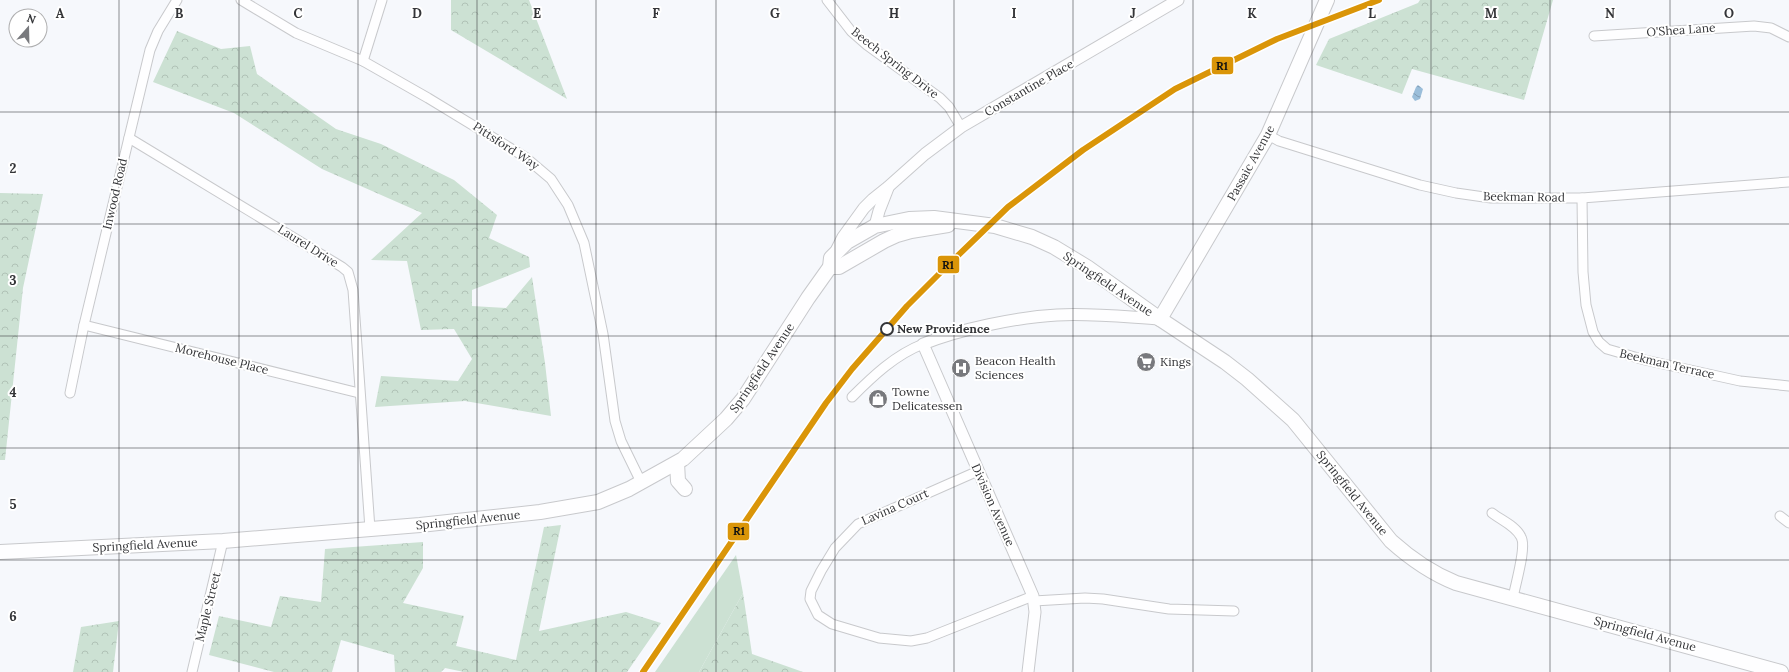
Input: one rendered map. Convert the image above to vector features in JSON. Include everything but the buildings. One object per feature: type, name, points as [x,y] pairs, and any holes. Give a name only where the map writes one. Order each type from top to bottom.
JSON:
[{"type":"main road","name":"Passaic Avenue","points":[[1160,319],[1268,135],[1327,0]]},
{"type":"main road","name":"Springfield Avenue","points":[[0,552],[224,541],[370,529],[540,512],[598,502],[677,463],[726,420],[743,399],[808,298],[830,267],[831,258],[847,242],[876,226],[909,219],[934,218],[995,226],[1017,232],[1054,247],[1087,267],[1160,319],[1225,362],[1285,412],[1333,468],[1391,541],[1406,554],[1439,576],[1456,583],[1782,672]]},
{"type":"main road","name":"Springfield Avenue","points":[[830,267],[839,267],[897,235],[911,231],[970,223]]},
{"type":"main road","points":[[846,263],[857,247],[868,239],[876,226]]},
{"type":"main road","points":[[677,463],[678,481],[685,489]]},
{"type":"street","name":"Inwood Road","points":[[70,393],[84,325],[150,50],[158,31],[177,0]]},
{"type":"street","name":"Pittsford Way","points":[[240,0],[296,33],[363,61],[492,135],[525,157],[551,179],[568,205],[584,242],[603,334],[615,421],[621,441],[641,482]]},
{"type":"street","points":[[363,61],[382,0]]},
{"type":"street","name":"Beech Spring Drive","points":[[827,0],[855,34],[949,107],[961,128]]},
{"type":"street","name":"Constantine Place","points":[[836,252],[843,237],[864,208],[925,154],[961,128],[1178,0]]},
{"type":"street","name":"O'Shea Lane","points":[[1594,36],[1754,26],[1771,28],[1789,37]]},
{"type":"street","name":"Beekman Road","points":[[1268,135],[1279,141],[1420,185],[1456,193],[1491,198],[1582,198],[1789,182]]},
{"type":"street","name":"Laurel Drive","points":[[129,138],[322,254],[348,272],[353,290],[370,529]]},
{"type":"street","name":"Constantine Place","points":[[876,226],[879,211],[888,187]]},
{"type":"street","name":"Beekman Terrace","points":[[1582,198],[1583,272],[1586,306],[1593,332],[1599,342],[1607,349],[1646,360],[1740,381],[1789,386]]},
{"type":"street","points":[[852,397],[880,370],[914,347],[943,337],[1009,321],[1055,315],[1103,315],[1160,319]]},
{"type":"street","name":"Morehouse Place","points":[[84,325],[360,393]]},
{"type":"street","name":"Division Avenue","points":[[923,344],[1033,599],[1035,612],[1028,671]]},
{"type":"street","name":"Lavina Court","points":[[978,471],[858,524],[834,548],[811,591],[810,599],[813,608],[818,615],[832,624],[879,638],[911,641],[927,638],[1033,599],[1091,598],[1169,609],[1234,611]]},
{"type":"street","points":[[1492,514],[1515,530],[1522,538],[1522,551],[1513,598]]},
{"type":"street","points":[[1780,516],[1789,523]]},
{"type":"street","name":"Maple Street","points":[[192,672],[224,541]]},
{"type":"green space","points":[[451,0],[529,0],[567,99],[451,30]]},
{"type":"green space","points":[[1420,0],[1553,0],[1524,100],[1412,69],[1402,94],[1316,65],[1329,39],[1418,3]]},
{"type":"green space","points":[[177,31],[221,49],[250,46],[257,74],[336,129],[381,144],[454,180],[497,215],[489,238],[529,257],[530,267],[472,290],[472,306],[506,308],[532,277],[545,363],[551,416],[465,401],[375,407],[381,376],[458,381],[472,359],[454,329],[421,330],[407,261],[371,260],[422,213],[322,169],[234,113],[153,82]]},
{"type":"green space","points":[[0,193],[43,194],[23,288],[5,460],[0,460]]},
{"type":"green space","points":[[561,525],[539,631],[626,612],[661,623],[627,672],[464,672],[445,668],[441,672],[395,672],[394,655],[341,640],[332,672],[274,672],[209,655],[219,616],[271,627],[280,596],[321,602],[325,549],[423,542],[423,568],[403,603],[464,616],[456,646],[516,660],[544,527]]},
{"type":"green space","points":[[736,555],[743,593],[699,672],[655,672]]},
{"type":"green space","points":[[743,593],[752,654],[803,672],[699,672]]},
{"type":"green space","points":[[119,621],[113,672],[73,672],[81,627]]},
{"type":"water","points":[[1418,85],[1423,89],[1420,99],[1415,101],[1412,97]]},
{"type":"transit line","name":"R1","points":[[643,672],[826,403],[852,369],[907,306],[1008,207],[1083,150],[1175,89],[1277,39],[1379,0]]},
{"type":"place","name":"New Providence","points":[[887,329]]},
{"type":"place","name":"Kings","points":[[1146,362]]},
{"type":"place","name":"Beacon Health Sciences","points":[[961,368]]},
{"type":"place","name":"Towne Delicatessen","points":[[878,399]]}]
